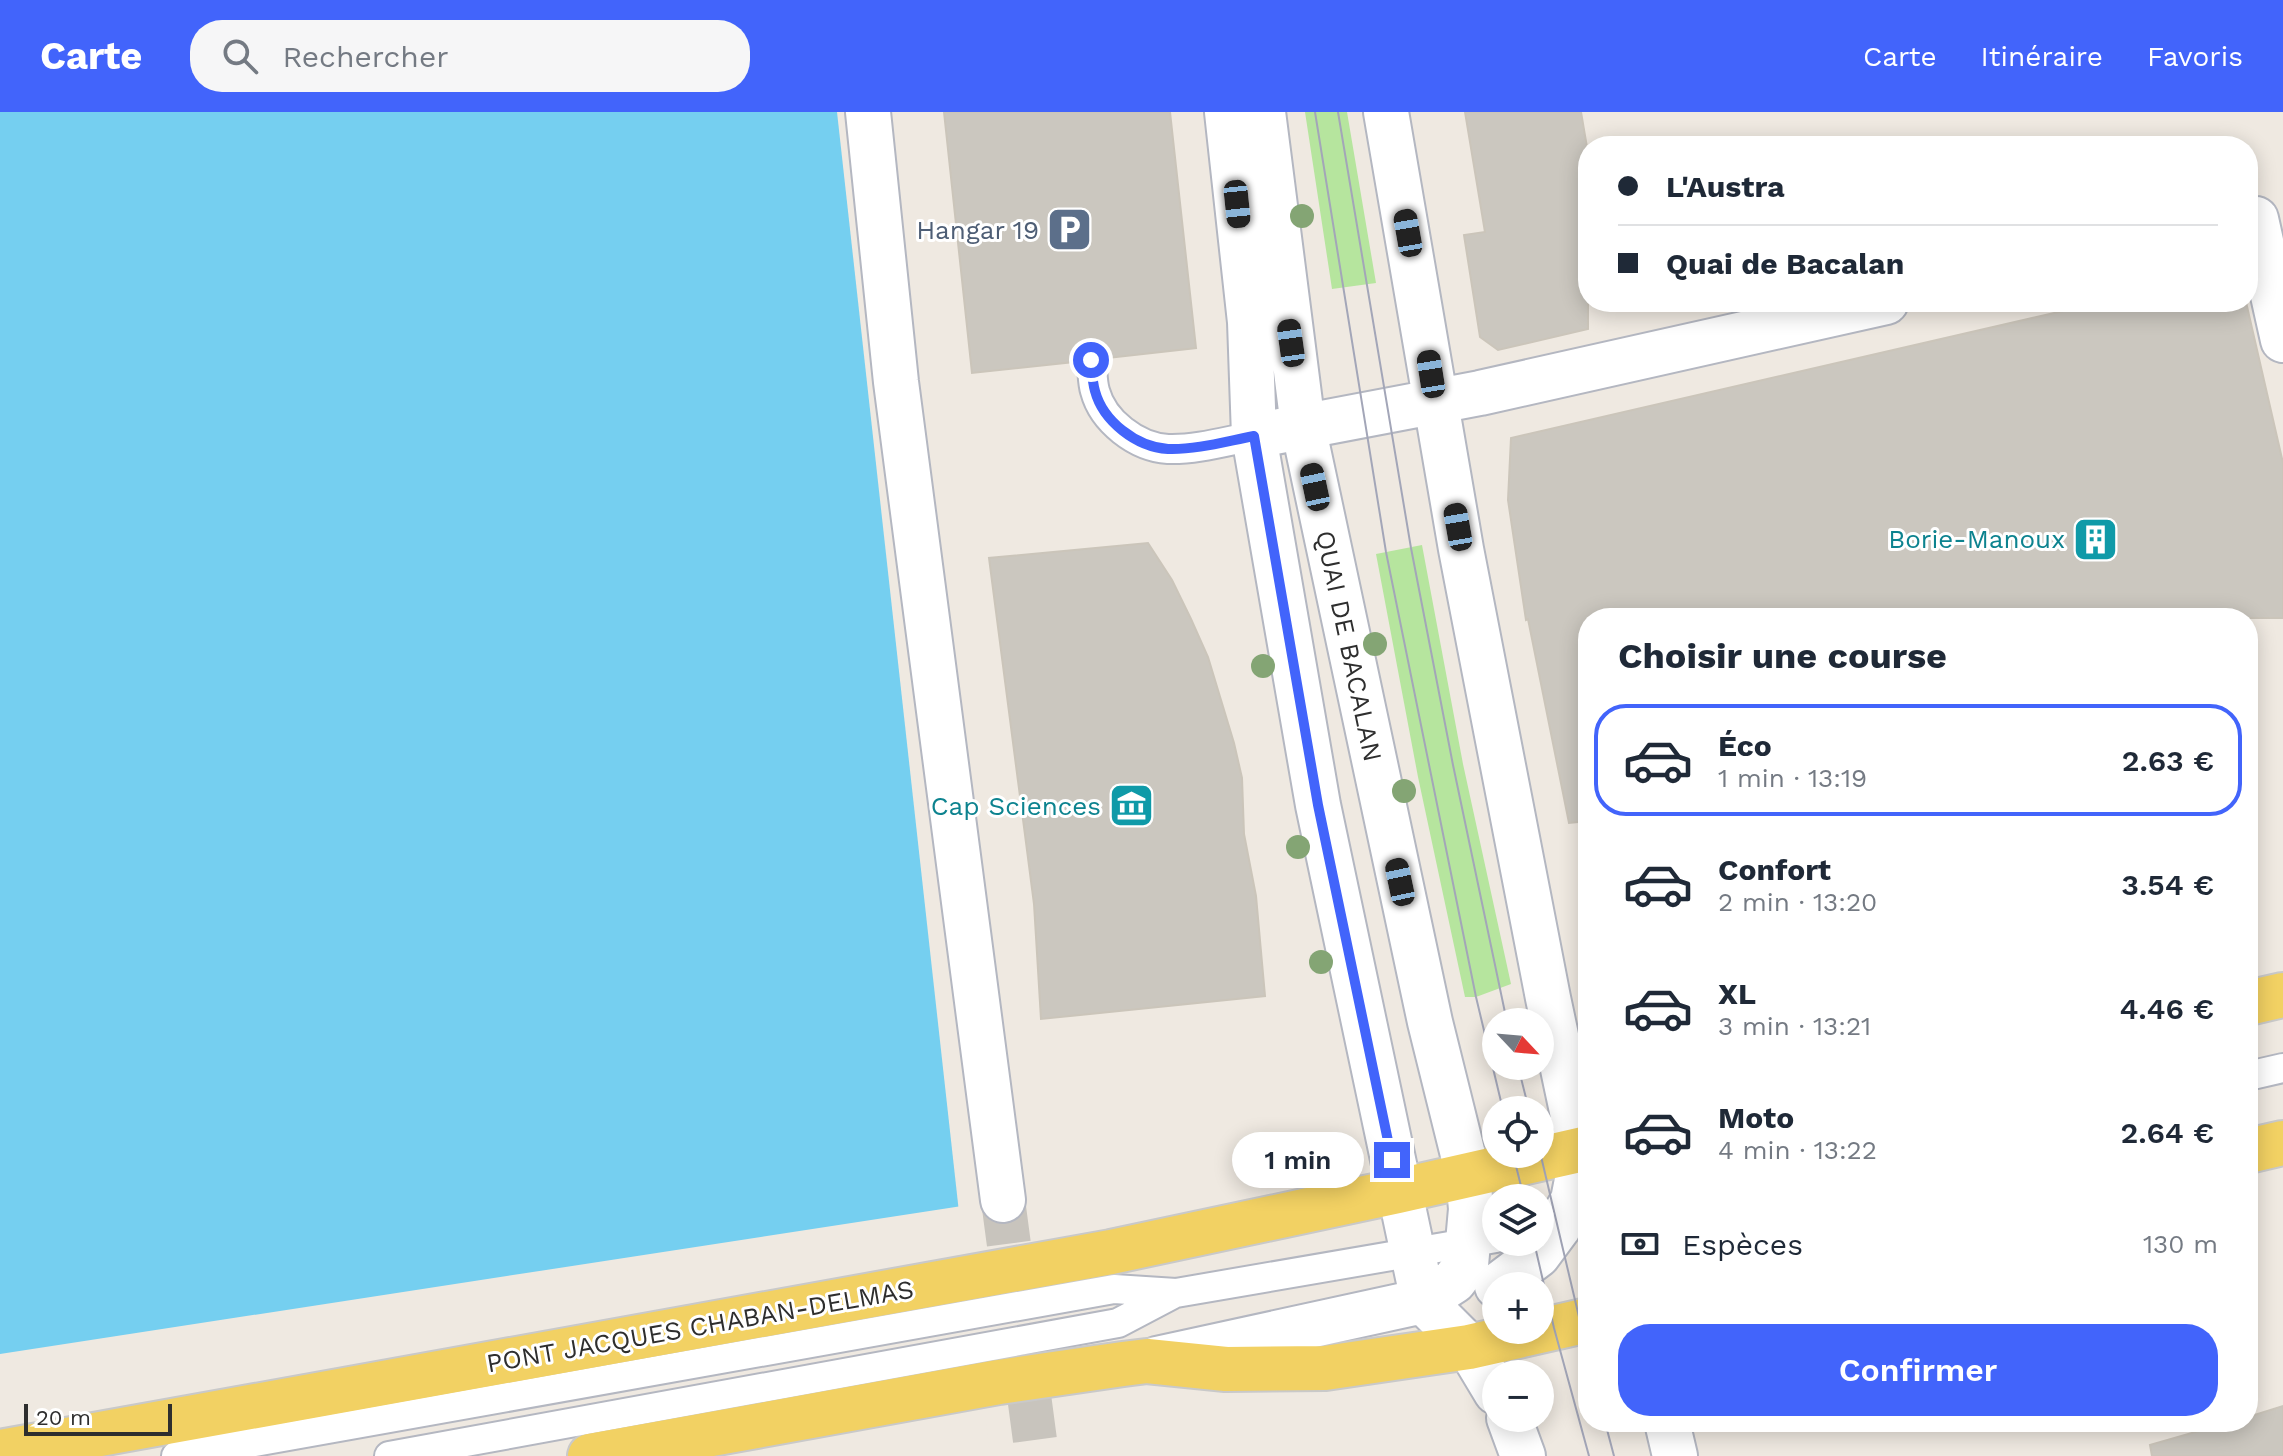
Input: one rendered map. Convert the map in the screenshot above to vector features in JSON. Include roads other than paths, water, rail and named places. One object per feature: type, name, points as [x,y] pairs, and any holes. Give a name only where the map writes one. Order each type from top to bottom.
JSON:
[{"type":"main road","points":[[2258,1001],[2283,995]]},
{"type":"main road","points":[[2258,1149],[2283,1143]]},
{"type":"main road","name":"PONT JACQUES CHABAN-DELMAS","points":[[0,1452],[990,1293],[1578,1149]]},
{"type":"main road","points":[[590,1456],[997,1363],[1147,1361],[1226,1369],[1312,1369],[1469,1347],[1578,1322]]},
{"type":"street","points":[[868,112],[896,382],[1003,1200]]},
{"type":"street","name":"QUAI DE BACALAN","points":[[1227,112],[1250,322],[1254,436],[1318,805],[1423,1301]]},
{"type":"street","name":"QUAI DE BACALAN","points":[[1263,112],[1303,426],[1430,1022],[1482,1236]]},
{"type":"street","points":[[1386,112],[1436,401],[1536,936],[1578,1122]]},
{"type":"street","points":[[2262,218],[2283,340]]},
{"type":"street","points":[[1254,436],[1480,393],[1841,312]]},
{"type":"street","points":[[1515,1272],[1538,1255],[1562,1227],[1573,1200],[1578,1175]]},
{"type":"street","points":[[1423,1301],[1454,1281],[1482,1241]]},
{"type":"street","points":[[1147,1361],[1482,1289]]},
{"type":"street","points":[[1423,1301],[1469,1347],[1482,1369]]},
{"type":"street","points":[[1514,1432],[1523,1456]]},
{"type":"street","points":[[1669,1432],[1675,1456]]},
{"type":"lane","points":[[1091,360],[1095,391],[1104,413],[1117,426],[1141,441],[1167,449],[1254,436]]},
{"type":"lane","points":[[2258,1074],[2283,1068]]},
{"type":"lane","points":[[176,1456],[990,1293],[1114,1289],[1176,1293],[1482,1240]]},
{"type":"lane","points":[[389,1456],[997,1363],[1118,1323],[1176,1293]]},
{"type":"water","points":[[0,112],[837,112],[986,1456],[0,1456]]},
{"type":"tunnel","points":[[1003,1200],[1036,1448]]},
{"type":"tram line","points":[[1315,112],[1386,552],[1476,997],[1500,1096]]},
{"type":"tram line","points":[[1338,112],[1411,548],[1504,1008]]},
{"type":"tram line","points":[[1522,1080],[1526,1096]]},
{"type":"tram line","points":[[1516,1168],[1520,1184]]},
{"type":"tram line","points":[[1544,1168],[1578,1313]]},
{"type":"tram line","points":[[1537,1256],[1578,1416]]},
{"type":"tram line","points":[[1582,1432],[1589,1456]]},
{"type":"tram line","points":[[1608,1432],[1614,1456]]},
{"type":"place","name":"Hangar 19","points":[[1070,230]]},
{"type":"place","name":"Borie-Manoux","points":[[2096,539]]},
{"type":"place","name":"Cap Sciences","points":[[1132,806]]}]
